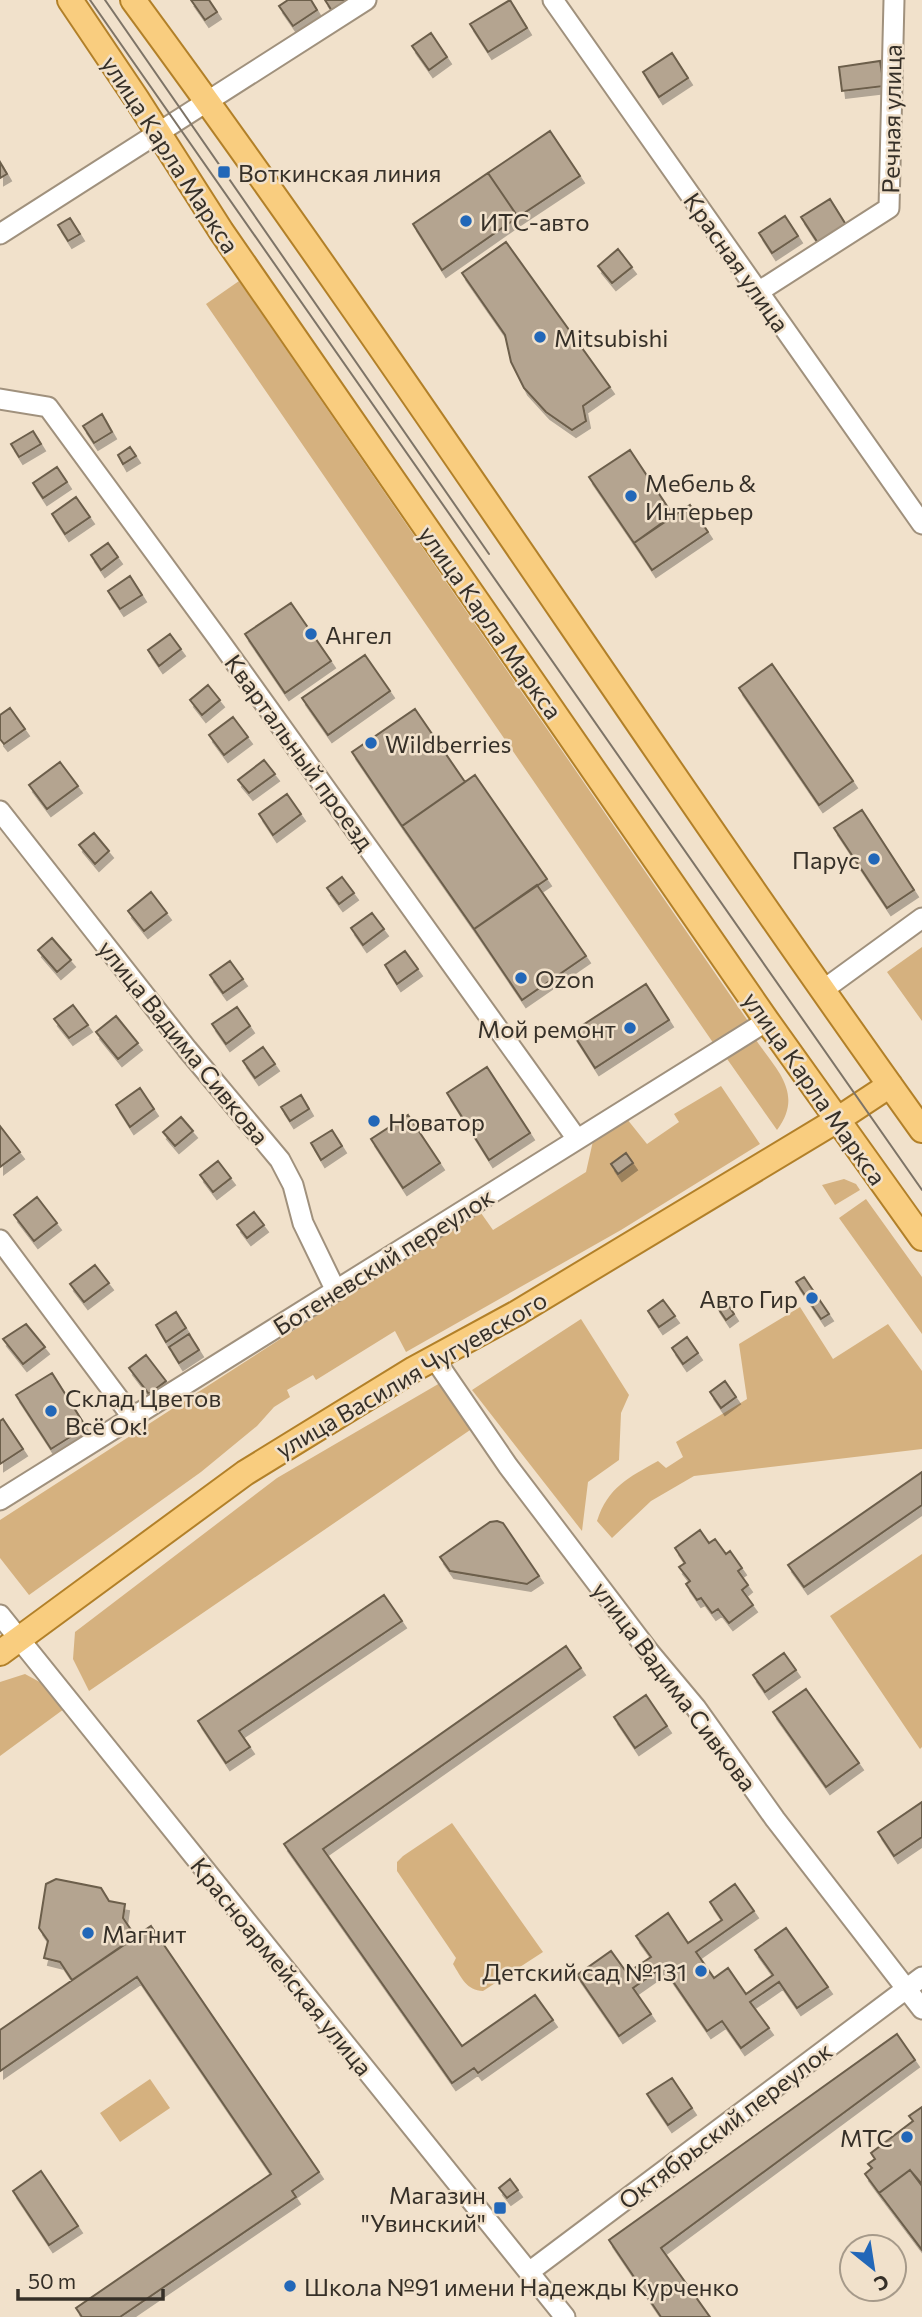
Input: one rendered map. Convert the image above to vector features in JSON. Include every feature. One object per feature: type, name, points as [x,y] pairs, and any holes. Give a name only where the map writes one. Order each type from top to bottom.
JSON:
[{"type":"main road","name":"улица Карла Маркса","points":[[70,0],[221,231],[767,1021],[922,1238]]},
{"type":"main road","points":[[133,0],[298,227],[922,1130]]},
{"type":"main road","name":"улица Василия Чугуевского","points":[[10,1645],[245,1473],[434,1358],[517,1313],[837,1120],[890,1085]]},
{"type":"street","points":[[0,234],[366,0]]},
{"type":"street","name":"Красная улица","points":[[553,0],[922,524]]},
{"type":"street","name":"Речная улица","points":[[758,292],[889,208],[894,0]]},
{"type":"street","name":"Квартальный проезд","points":[[0,399],[48,407],[578,1139]]},
{"type":"street","name":"улица Вадима Сивкова","points":[[0,811],[187,1049],[280,1160],[293,1185],[303,1223],[335,1291]]},
{"type":"street","points":[[823,990],[922,918]]},
{"type":"street","name":"Ботеневский переулок","points":[[0,1500],[767,1021]]},
{"type":"street","points":[[0,1240],[133,1418]]},
{"type":"street","name":"улица Вадима Сивкова","points":[[434,1358],[508,1466],[650,1653],[696,1708],[775,1819],[914,1983],[922,2009]]},
{"type":"street","name":"Красноармейская улица","points":[[0,1615],[10,1645],[565,2317]]},
{"type":"street","name":"Октябрьский переулок","points":[[529,2273],[914,1983]]},
{"type":"shaded area","points":[[239,281],[750,1024],[716,1047],[206,304]]},
{"type":"shaded area","points":[[922,947],[922,1021],[887,972]]},
{"type":"shaded area","points":[[754,1037],[778,1070],[788,1092],[785,1116],[777,1130],[725,1056]]},
{"type":"shaded area","points":[[721,1086],[760,1144],[621,1230],[406,1352],[395,1331],[316,1380],[313,1375],[287,1390],[290,1397],[274,1407],[257,1426],[201,1472],[29,1595],[0,1558],[0,1520],[370,1281],[481,1213],[493,1230],[586,1172],[593,1141],[627,1119],[647,1144],[679,1122],[674,1114]]},
{"type":"shaded area","points":[[844,1179],[856,1184],[860,1190],[835,1205],[822,1185]]},
{"type":"shaded area","points":[[866,1199],[922,1277],[922,1334],[839,1218]]},
{"type":"shaded area","points":[[800,1307],[833,1359],[888,1324],[922,1371],[922,1449],[694,1476],[651,1501],[612,1538],[597,1521],[613,1492],[628,1478],[658,1461],[666,1468],[683,1457],[676,1442],[747,1399],[739,1344]]},
{"type":"shaded area","points":[[581,1319],[629,1395],[621,1413],[619,1460],[588,1482],[582,1531],[472,1390]]},
{"type":"shaded area","points":[[440,1383],[473,1428],[89,1691],[73,1659],[75,1632],[277,1478]]},
{"type":"shaded area","points":[[922,1554],[922,1747],[920,1749],[830,1616]]},
{"type":"shaded area","points":[[25,1674],[47,1686],[64,1709],[0,1756],[0,1682]]},
{"type":"shaded area","points":[[452,1823],[543,1952],[483,1991],[473,1989],[462,1978],[453,1964],[456,1958],[397,1871],[397,1862],[403,1856]]},
{"type":"shaded area","points":[[150,2079],[170,2108],[120,2142],[100,2113]]},
{"type":"building","points":[[191,0],[209,0],[217,12],[205,20]]},
{"type":"building","points":[[288,0],[311,0],[317,10],[293,26],[279,6]]},
{"type":"building","points":[[325,0],[351,0],[332,11]]},
{"type":"building","points":[[510,0],[527,28],[488,52],[470,24]]},
{"type":"building","points":[[431,33],[447,57],[429,70],[412,46]]},
{"type":"building","points":[[672,53],[688,78],[659,97],[643,72]]},
{"type":"building","points":[[880,61],[884,86],[842,91],[839,67]]},
{"type":"building","points":[[550,131],[580,176],[518,217],[488,173]]},
{"type":"building","points":[[0,162],[7,174],[0,178]]},
{"type":"building","name":"ИТС-авто","points":[[488,173],[518,217],[442,270],[413,224]]},
{"type":"building","points":[[830,199],[848,228],[820,246],[801,217]]},
{"type":"building","points":[[785,216],[798,236],[772,253],[759,233]]},
{"type":"building","points":[[70,218],[80,234],[68,241],[58,225]]},
{"type":"building","name":"Mitsubishi","points":[[506,242],[610,387],[583,406],[586,421],[572,430],[546,412],[524,388],[511,362],[505,335],[462,273]]},
{"type":"building","points":[[618,249],[632,267],[612,283],[598,266]]},
{"type":"building","points":[[102,414],[112,432],[94,443],[83,426]]},
{"type":"building","points":[[33,431],[41,444],[19,457],[11,444]]},
{"type":"building","points":[[130,447],[136,456],[123,464],[118,455]]},
{"type":"building","name":"Мебель & Интерьер","points":[[630,450],[673,515],[634,543],[589,477]]},
{"type":"building","points":[[57,467],[67,482],[43,498],[33,483]]},
{"type":"building","points":[[76,497],[90,517],[65,534],[52,514]]},
{"type":"building","points":[[690,505],[708,532],[652,570],[634,543]]},
{"type":"building","points":[[108,543],[118,557],[101,570],[91,555]]},
{"type":"building","points":[[130,576],[142,595],[120,609],[108,591]]},
{"type":"building","points":[[291,603],[331,661],[285,693],[245,634]]},
{"type":"building","points":[[170,634],[181,649],[159,666],[148,650]]},
{"type":"building","points":[[365,655],[390,691],[328,735],[302,698]]},
{"type":"building","points":[[772,664],[853,781],[819,805],[739,688]]},
{"type":"building","points":[[208,685],[220,700],[202,715],[190,700]]},
{"type":"building","points":[[10,708],[25,729],[4,744],[0,739],[0,715]]},
{"type":"building","points":[[415,709],[465,782],[402,826],[352,752]]},
{"type":"building","points":[[233,717],[248,737],[224,755],[209,735]]},
{"type":"building","points":[[264,760],[275,774],[249,793],[238,780]]},
{"type":"building","points":[[60,762],[78,786],[47,809],[29,785]]},
{"type":"building","points":[[475,775],[547,879],[474,929],[402,826]]},
{"type":"building","points":[[287,794],[301,814],[273,835],[259,814]]},
{"type":"building","name":"Парус","points":[[862,810],[914,890],[887,908],[834,828]]},
{"type":"building","points":[[94,833],[109,851],[95,864],[79,845]]},
{"type":"building","points":[[342,877],[354,893],[339,904],[327,888]]},
{"type":"building","points":[[537,885],[586,956],[522,1000],[474,929]]},
{"type":"building","points":[[151,892],[167,913],[144,931],[128,911]]},
{"type":"building","points":[[372,913],[384,929],[363,945],[351,928]]},
{"type":"building","points":[[52,938],[71,960],[57,972],[38,950]]},
{"type":"building","points":[[405,951],[418,969],[397,984],[385,965]]},
{"type":"building","points":[[230,961],[243,979],[223,993],[210,975]]},
{"type":"building","points":[[646,984],[669,1020],[595,1068],[572,1032]]},
{"type":"building","points":[[73,1005],[88,1025],[69,1038],[54,1019]]},
{"type":"building","points":[[237,1007],[250,1026],[226,1044],[212,1024]]},
{"type":"building","points":[[116,1016],[138,1043],[118,1059],[96,1032]]},
{"type":"building","points":[[263,1047],[275,1064],[255,1078],[243,1061]]},
{"type":"building","points":[[487,1067],[530,1133],[489,1160],[447,1093]]},
{"type":"building","points":[[140,1088],[154,1109],[130,1127],[116,1105]]},
{"type":"building","points":[[301,1095],[309,1109],[290,1121],[281,1107]]},
{"type":"building","points":[[408,1115],[440,1163],[403,1188],[371,1139]]},
{"type":"building","points":[[181,1117],[193,1131],[175,1146],[163,1132]]},
{"type":"building","points":[[0,1126],[20,1152],[0,1167]]},
{"type":"building","points":[[332,1130],[342,1146],[321,1160],[311,1143]]},
{"type":"building","points":[[626,1153],[633,1163],[618,1174],[611,1164]]},
{"type":"building","points":[[218,1161],[231,1178],[213,1192],[200,1175]]},
{"type":"building","points":[[37,1197],[57,1223],[34,1241],[14,1215]]},
{"type":"building","points":[[254,1212],[264,1225],[247,1238],[237,1225]]},
{"type":"building","points":[[95,1265],[109,1283],[84,1302],[70,1284]]},
{"type":"building","name":"Авто Гир","points":[[804,1277],[829,1314],[821,1319],[796,1282]]},
{"type":"building","points":[[663,1300],[675,1316],[659,1327],[648,1311]]},
{"type":"building","points":[[725,1300],[734,1314],[726,1320],[716,1305]]},
{"type":"building","points":[[176,1312],[186,1328],[166,1342],[156,1325]]},
{"type":"building","points":[[26,1324],[45,1347],[23,1364],[3,1339]]},
{"type":"building","points":[[189,1334],[199,1350],[179,1363],[169,1347]]},
{"type":"building","points":[[687,1337],[698,1353],[683,1364],[672,1348]]},
{"type":"building","points":[[146,1355],[166,1381],[149,1394],[129,1368]]},
{"type":"building","name":"Склад Цветов Всё Ок!","points":[[52,1373],[86,1427],[51,1449],[16,1395]]},
{"type":"building","points":[[725,1381],[736,1397],[721,1408],[710,1392]]},
{"type":"building","points":[[3,1419],[23,1449],[0,1464],[0,1421]]},
{"type":"building","points":[[922,1472],[922,1505],[804,1587],[788,1565]]},
{"type":"building","points":[[490,1522],[503,1523],[539,1576],[527,1584],[450,1571],[440,1557]]},
{"type":"building","points":[[700,1530],[709,1543],[715,1539],[726,1554],[730,1551],[742,1568],[738,1571],[748,1585],[742,1590],[753,1605],[729,1623],[718,1609],[712,1613],[701,1598],[697,1600],[686,1584],[690,1581],[679,1567],[685,1563],[675,1548]]},
{"type":"building","points":[[384,1595],[402,1621],[239,1731],[250,1747],[226,1763],[198,1721]]},
{"type":"building","points":[[566,1646],[581,1668],[323,1849],[462,2046],[535,1995],[553,2020],[478,2073],[474,2068],[452,2083],[284,1844]]},
{"type":"building","points":[[784,1653],[796,1670],[765,1692],[753,1675]]},
{"type":"building","points":[[806,1689],[859,1763],[826,1787],[773,1712]]},
{"type":"building","points":[[646,1695],[667,1726],[635,1748],[614,1717]]},
{"type":"building","points":[[922,1802],[922,1837],[894,1856],[878,1832]]},
{"type":"building","name":"Магнит","points":[[56,1879],[101,1888],[109,1901],[125,1904],[123,1918],[136,1937],[72,1980],[60,1962],[44,1958],[48,1941],[39,1928],[46,1884]]},
{"type":"building","points":[[735,1884],[754,1911],[696,1952],[714,1978],[728,1968],[746,1994],[773,1975],[755,1950],[786,1928],[828,1987],[797,2008],[779,1982],[750,2002],[769,2028],[741,2048],[722,2021],[707,2031],[663,1967],[633,1988],[651,2014],[619,2036],[577,1975],[611,1951],[627,1973],[651,1957],[636,1936],[668,1913],[688,1943],[722,1920],[710,1902]]},
{"type":"building","points":[[151,1926],[319,2172],[292,2191],[296,2197],[120,2317],[82,2317],[76,2308],[271,2174],[137,1977],[0,2071],[0,2030]]},
{"type":"building","points":[[897,2034],[915,2060],[661,2248],[710,2317],[661,2317],[609,2240]]},
{"type":"building","points":[[672,2078],[692,2108],[668,2125],[647,2094]]},
{"type":"building","name":"МТС","points":[[922,2107],[922,2184],[910,2170],[879,2193],[865,2174],[872,2168],[868,2164],[875,2159],[871,2153],[913,2121],[909,2116]]},
{"type":"building","points":[[910,2170],[922,2186],[922,2250],[879,2193]]},
{"type":"building","points":[[41,2171],[78,2226],[49,2245],[13,2191]]},
{"type":"building","points":[[510,2179],[518,2190],[507,2198],[499,2188]]},
{"type":"tram line","points":[[90,0],[922,1190]]},
{"type":"tram line","points":[[105,0],[489,554]]},
{"type":"place","name":"Воткинская линия","points":[[224,172]]},
{"type":"place","name":"ИТС-авто","points":[[466,221]]},
{"type":"place","name":"Mitsubishi","points":[[540,337]]},
{"type":"place","name":"Мебель & Интерьер","points":[[631,496]]},
{"type":"place","name":"Ангел","points":[[311,634]]},
{"type":"place","name":"Wildberries","points":[[371,743]]},
{"type":"place","name":"Парус","points":[[874,859]]},
{"type":"place","name":"Ozon","points":[[521,978]]},
{"type":"place","name":"Мой ремонт","points":[[630,1028]]},
{"type":"place","name":"Новатор","points":[[374,1121]]},
{"type":"place","name":"Авто Гир","points":[[812,1298]]},
{"type":"place","name":"Склад Цветов Всё Ок!","points":[[51,1411]]},
{"type":"place","name":"Магнит","points":[[88,1933]]},
{"type":"place","name":"Детский сад №131","points":[[701,1971]]},
{"type":"place","name":"МТС","points":[[907,2137]]},
{"type":"place","name":"Магазин \"Увинский\"","points":[[500,2208]]},
{"type":"place","name":"Школа №91 имени Надежды Курченко","points":[[290,2286]]}]
